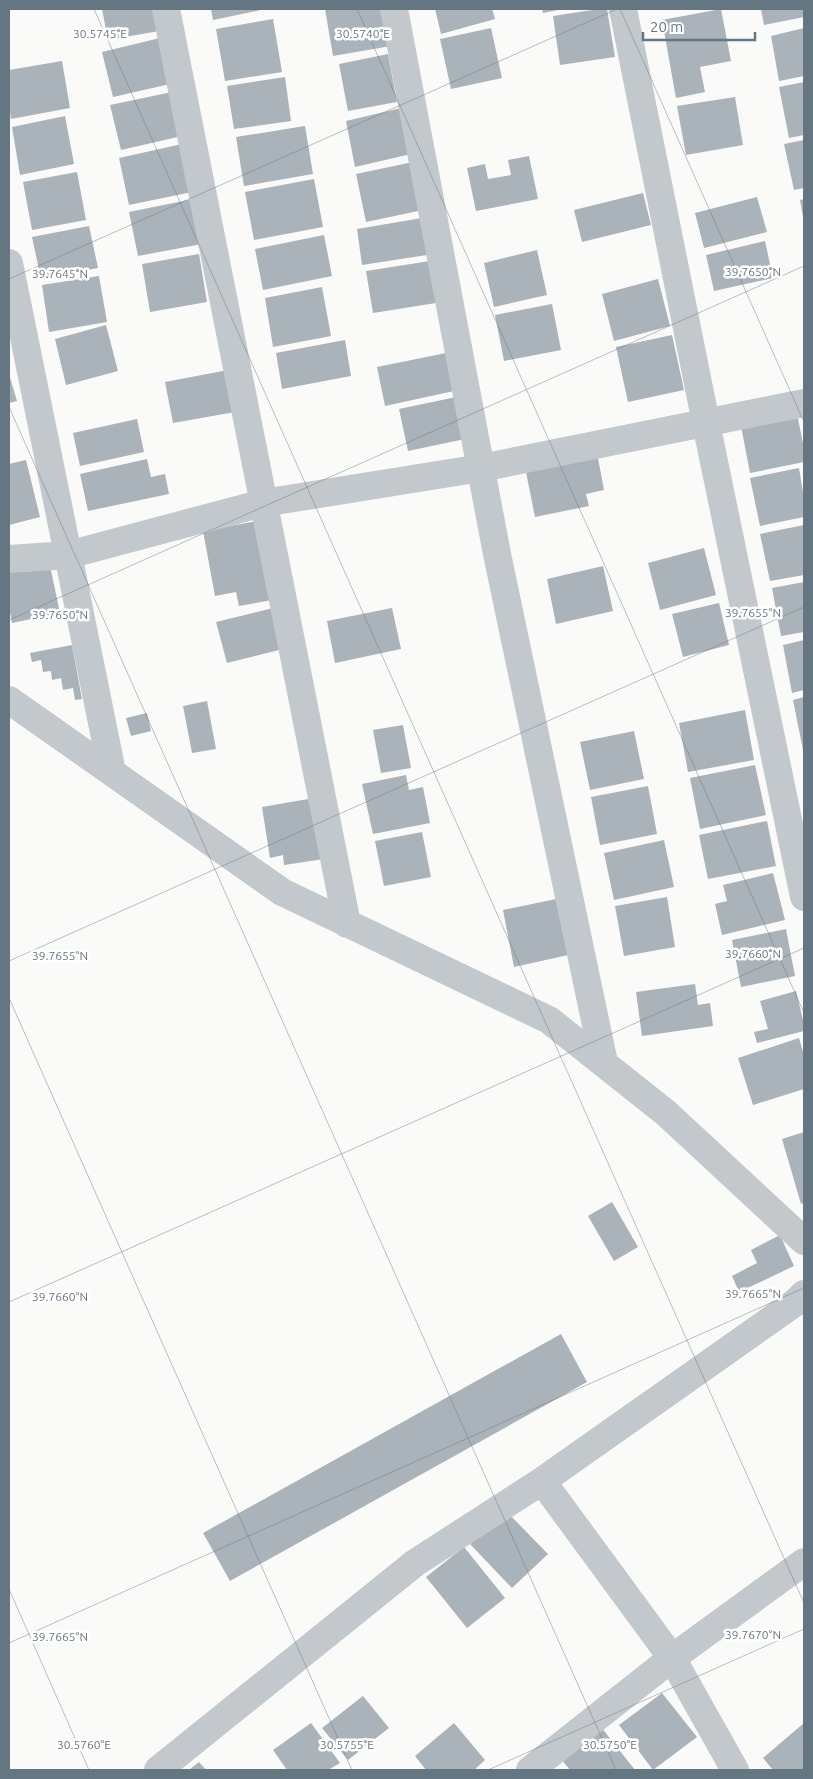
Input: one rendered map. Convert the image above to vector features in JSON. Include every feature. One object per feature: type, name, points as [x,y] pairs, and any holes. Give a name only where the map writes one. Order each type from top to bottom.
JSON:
[{"type":"street","points":[[166,9],[347,924]]},
{"type":"street","points":[[394,9],[497,554],[604,1064]]},
{"type":"street","points":[[623,9],[804,896]]},
{"type":"street","points":[[9,262],[112,772]]},
{"type":"street","points":[[9,559],[68,555],[263,503],[481,468],[804,403]]},
{"type":"street","points":[[9,700],[282,892],[549,1020],[666,1113],[804,1241]]},
{"type":"street","points":[[158,1770],[415,1563],[542,1481],[804,1294]]},
{"type":"street","points":[[542,1481],[672,1658],[735,1770]]},
{"type":"street","points":[[530,1770],[672,1658],[804,1562]]},
{"type":"building","points":[[102,9],[155,9],[159,31],[108,40]]},
{"type":"building","points":[[211,9],[261,9],[261,10],[213,20]]},
{"type":"building","points":[[325,9],[384,9],[391,46],[333,56]]},
{"type":"building","points":[[435,9],[492,9],[495,19],[441,34]]},
{"type":"building","points":[[542,9],[558,9],[558,10],[543,13]]},
{"type":"building","points":[[607,9],[615,57],[560,65],[553,16]]},
{"type":"building","points":[[721,9],[731,61],[700,67],[705,92],[676,98],[662,20]]},
{"type":"building","points":[[761,9],[804,9],[804,17],[764,25]]},
{"type":"building","points":[[273,19],[282,72],[225,81],[216,29]]},
{"type":"building","points":[[491,28],[502,78],[451,89],[440,39]]},
{"type":"building","points":[[804,28],[804,76],[779,81],[771,36]]},
{"type":"building","points":[[160,38],[170,84],[113,97],[102,52]]},
{"type":"building","points":[[388,54],[397,102],[348,111],[339,64]]},
{"type":"building","points":[[62,61],[70,108],[11,119],[9,70]]},
{"type":"building","points":[[285,77],[291,121],[234,129],[227,86]]},
{"type":"building","points":[[804,82],[804,135],[789,138],[779,87]]},
{"type":"building","points":[[172,92],[182,136],[121,150],[110,105]]},
{"type":"building","points":[[735,97],[743,145],[686,155],[677,106]]},
{"type":"building","points":[[401,108],[411,154],[355,167],[346,121]]},
{"type":"building","points":[[65,116],[74,164],[20,175],[12,127]]},
{"type":"building","points":[[305,126],[313,174],[244,186],[236,137]]},
{"type":"building","points":[[804,140],[804,188],[794,190],[784,144]]},
{"type":"building","points":[[182,144],[192,192],[129,205],[119,158]]},
{"type":"building","points":[[529,156],[538,199],[476,211],[467,168],[485,164],[488,179],[511,175],[508,160]]},
{"type":"building","points":[[413,162],[423,210],[366,222],[356,174]]},
{"type":"building","points":[[77,172],[86,220],[32,230],[23,182]]},
{"type":"building","points":[[314,179],[323,227],[254,240],[245,192]]},
{"type":"building","points":[[643,193],[651,225],[582,242],[574,210]]},
{"type":"building","points":[[757,197],[767,232],[704,248],[695,213]]},
{"type":"building","points":[[193,199],[202,244],[138,256],[129,212]]},
{"type":"building","points":[[804,199],[804,217],[803,217],[800,200]]},
{"type":"building","points":[[422,218],[427,255],[362,265],[357,229]]},
{"type":"building","points":[[89,226],[98,268],[41,279],[32,237]]},
{"type":"building","points":[[324,235],[332,276],[263,290],[255,249]]},
{"type":"building","points":[[765,241],[773,278],[714,291],[706,255]]},
{"type":"building","points":[[537,250],[547,295],[494,307],[484,263]]},
{"type":"building","points":[[199,254],[207,302],[150,312],[142,264]]},
{"type":"building","points":[[430,261],[436,303],[373,313],[366,271]]},
{"type":"building","points":[[99,276],[107,322],[49,332],[42,285]]},
{"type":"building","points":[[658,279],[670,326],[614,341],[602,294]]},
{"type":"building","points":[[322,287],[331,336],[273,347],[265,298]]},
{"type":"building","points":[[552,304],[561,350],[504,361],[495,315]]},
{"type":"building","points":[[106,325],[118,371],[66,385],[55,339]]},
{"type":"building","points":[[672,335],[684,390],[628,402],[616,347]]},
{"type":"building","points":[[345,340],[351,376],[282,389],[276,353]]},
{"type":"building","points":[[446,353],[454,391],[385,406],[377,367]]},
{"type":"building","points":[[228,370],[235,412],[173,423],[165,382]]},
{"type":"building","points":[[9,374],[17,401],[9,403]]},
{"type":"building","points":[[456,397],[465,439],[408,451],[399,409]]},
{"type":"building","points":[[796,409],[804,448],[804,462],[750,473],[740,421]]},
{"type":"building","points":[[137,419],[144,452],[80,466],[73,433]]},
{"type":"building","points":[[597,453],[604,490],[586,494],[589,506],[535,517],[525,467]]},
{"type":"building","points":[[147,459],[151,477],[165,474],[169,494],[88,511],[80,474]]},
{"type":"building","points":[[26,460],[40,517],[9,525],[9,464]]},
{"type":"building","points":[[799,468],[804,498],[804,517],[760,526],[750,478]]},
{"type":"building","points":[[257,521],[272,600],[239,606],[236,592],[215,596],[203,531]]},
{"type":"building","points":[[804,525],[804,575],[770,581],[760,534]]},
{"type":"building","points":[[704,548],[716,595],[660,610],[648,563]]},
{"type":"building","points":[[49,561],[60,613],[12,623],[9,607],[9,569]]},
{"type":"building","points":[[603,566],[613,611],[556,624],[547,579]]},
{"type":"building","points":[[804,582],[804,632],[781,636],[772,588]]},
{"type":"building","points":[[719,603],[729,645],[683,657],[672,614]]},
{"type":"building","points":[[273,608],[283,649],[227,663],[216,622]]},
{"type":"building","points":[[392,608],[401,649],[335,663],[327,621]]},
{"type":"building","points":[[804,640],[804,690],[792,693],[783,645]]},
{"type":"building","points":[[72,645],[82,699],[75,700],[73,688],[63,690],[61,678],[52,680],[51,671],[43,672],[41,660],[32,662],[30,653]]},
{"type":"building","points":[[804,697],[804,750],[803,750],[793,700]]},
{"type":"building","points":[[207,701],[216,749],[192,753],[183,706]]},
{"type":"building","points":[[745,710],[754,760],[688,772],[679,723]]},
{"type":"building","points":[[147,713],[151,731],[131,736],[126,718]]},
{"type":"building","points":[[403,725],[411,768],[381,773],[373,730]]},
{"type":"building","points":[[634,731],[644,779],[590,790],[580,742]]},
{"type":"building","points":[[755,765],[766,815],[700,829],[690,778]]},
{"type":"building","points":[[406,775],[409,790],[423,787],[430,823],[373,834],[362,784]]},
{"type":"building","points":[[648,786],[657,834],[600,845],[591,797]]},
{"type":"building","points":[[314,798],[324,859],[284,865],[283,855],[270,858],[262,807]]},
{"type":"building","points":[[767,821],[776,866],[708,879],[699,835]]},
{"type":"building","points":[[422,832],[431,877],[384,886],[375,841]]},
{"type":"building","points":[[664,840],[674,887],[614,900],[604,853]]},
{"type":"building","points":[[773,873],[785,920],[722,935],[715,904],[727,901],[723,885]]},
{"type":"building","points":[[667,897],[675,947],[624,956],[615,906]]},
{"type":"building","points":[[556,899],[568,955],[514,967],[503,910]]},
{"type":"building","points":[[786,929],[795,976],[741,987],[732,940]]},
{"type":"building","points":[[695,984],[698,1005],[710,1003],[713,1026],[642,1036],[636,992]]},
{"type":"building","points":[[796,991],[804,1031],[757,1043],[754,1032],[768,1029],[760,1001]]},
{"type":"building","points":[[799,1038],[804,1055],[804,1089],[753,1105],[738,1058]]},
{"type":"building","points":[[804,1132],[804,1203],[801,1204],[782,1139]]},
{"type":"building","points":[[612,1202],[638,1247],[614,1261],[588,1216]]},
{"type":"building","points":[[780,1235],[794,1266],[739,1292],[732,1276],[757,1263],[751,1250]]},
{"type":"building","points":[[561,1334],[587,1382],[230,1581],[203,1533]]},
{"type":"building","points":[[505,1510],[548,1554],[512,1588],[470,1544]]},
{"type":"building","points":[[464,1547],[505,1598],[467,1628],[426,1577]]},
{"type":"building","points":[[662,1693],[697,1737],[653,1770],[619,1725]]},
{"type":"building","points":[[363,1696],[389,1728],[348,1760],[322,1728]]},
{"type":"building","points":[[311,1723],[340,1763],[328,1770],[287,1770],[273,1750]]},
{"type":"building","points":[[454,1723],[485,1760],[474,1770],[426,1770],[415,1756]]},
{"type":"building","points":[[804,1723],[804,1770],[773,1770],[763,1758]]},
{"type":"building","points":[[601,1727],[635,1770],[570,1770],[561,1759]]},
{"type":"building","points":[[199,1762],[206,1770],[189,1770]]}]
